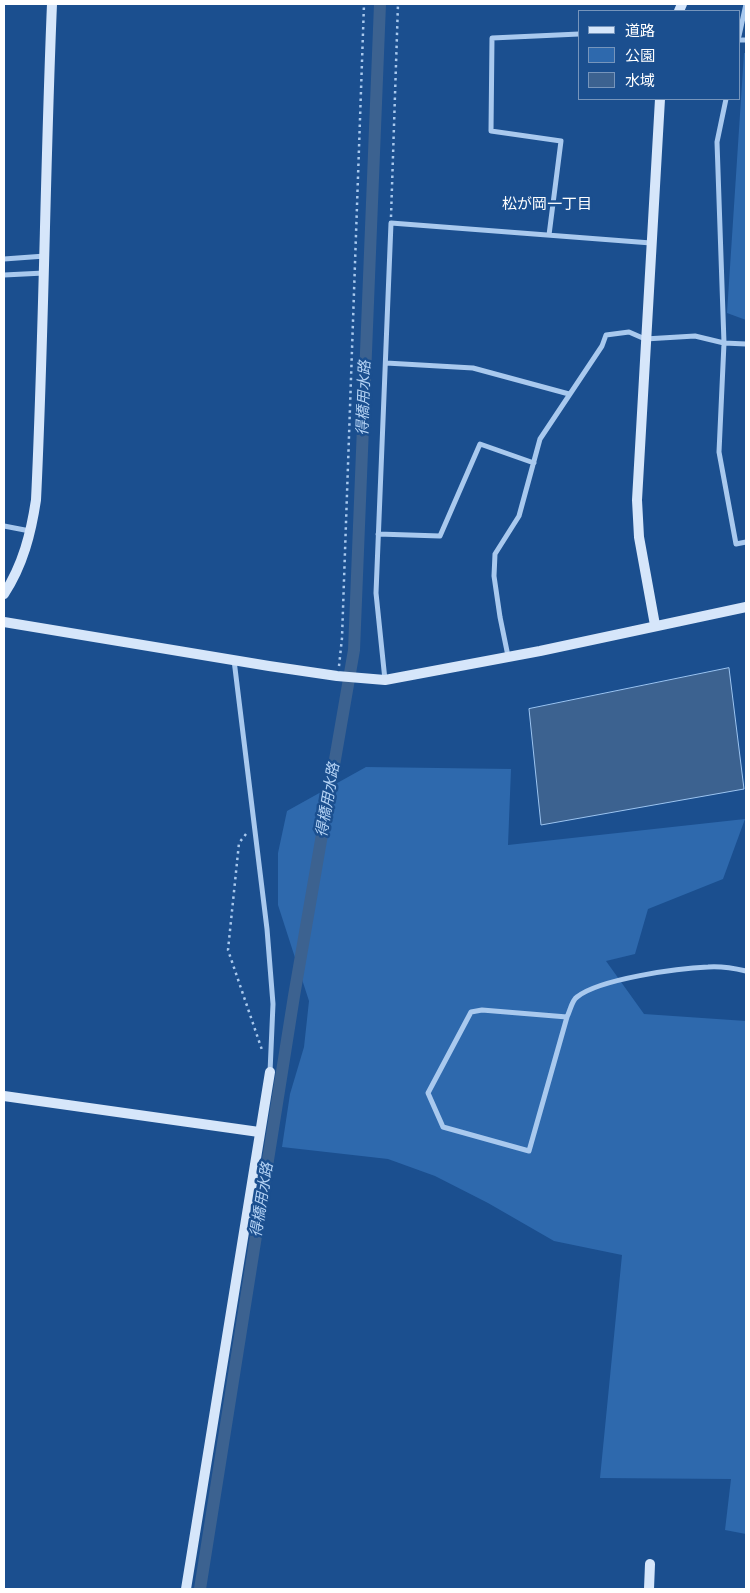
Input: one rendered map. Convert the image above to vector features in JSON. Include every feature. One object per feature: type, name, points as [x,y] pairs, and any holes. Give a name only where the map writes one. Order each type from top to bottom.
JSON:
[{"type":"street","points":[[4,594],[24,555],[31,531],[36,500],[45,273],[45,180],[52,4]]},
{"type":"street","points":[[740,33],[746,4]]},
{"type":"street","points":[[550,235],[561,141],[491,131],[492,38],[578,34]]},
{"type":"street","points":[[655,626],[637,516],[637,469],[660,100]]},
{"type":"street","points":[[726,100],[717,142],[724,343],[719,452],[736,544],[746,542]]},
{"type":"street","points":[[385,680],[376,593],[391,223],[651,243]]},
{"type":"street","points":[[4,259],[45,256]]},
{"type":"street","points":[[4,275],[45,273]]},
{"type":"street","points":[[508,656],[498,608],[494,576],[495,554],[519,516],[540,439],[602,346],[606,335],[629,332],[645,339],[695,336],[724,343],[746,344]]},
{"type":"street","points":[[386,363],[473,368],[569,394]]},
{"type":"street","points":[[378,534],[440,536],[480,444],[534,463]]},
{"type":"street","points":[[4,526],[31,531]]},
{"type":"street","points":[[4,622],[234,660],[341,676],[385,680],[746,607]]},
{"type":"street","points":[[186,1589],[270,1072],[273,1004],[234,660]]},
{"type":"street","points":[[567,1017],[482,1010],[470,1012],[428,1093],[443,1127],[530,1150],[567,1017],[575,998],[593,987],[638,977],[706,967],[729,967],[746,971]]},
{"type":"street","points":[[4,1096],[259,1132]]},
{"type":"street","points":[[649,1589],[650,1564]]},
{"type":"path","points":[[341,676],[364,4]]},
{"type":"path","points":[[391,223],[390,198],[398,4]]},
{"type":"path","points":[[254,824],[239,843],[228,950],[263,1053]]},
{"type":"green space","points":[[744,53],[746,53],[746,320],[727,313]]},
{"type":"green space","points":[[366,767],[511,769],[508,845],[745,819],[723,879],[648,909],[635,954],[606,961],[644,1014],[746,1021],[746,1534],[725,1530],[731,1479],[600,1478],[622,1255],[554,1241],[488,1203],[435,1176],[388,1159],[282,1147],[290,1094],[304,1047],[309,1001],[278,905],[278,853],[287,811]]},
{"type":"water","points":[[729,668],[744,789],[541,825],[529,709]]},
{"type":"waterway","name":"得橋用水路","points":[[200,1589],[294,996],[354,650],[380,4]]},
{"type":"district","name":"松が岡一丁目","points":[[547,204]]}]
